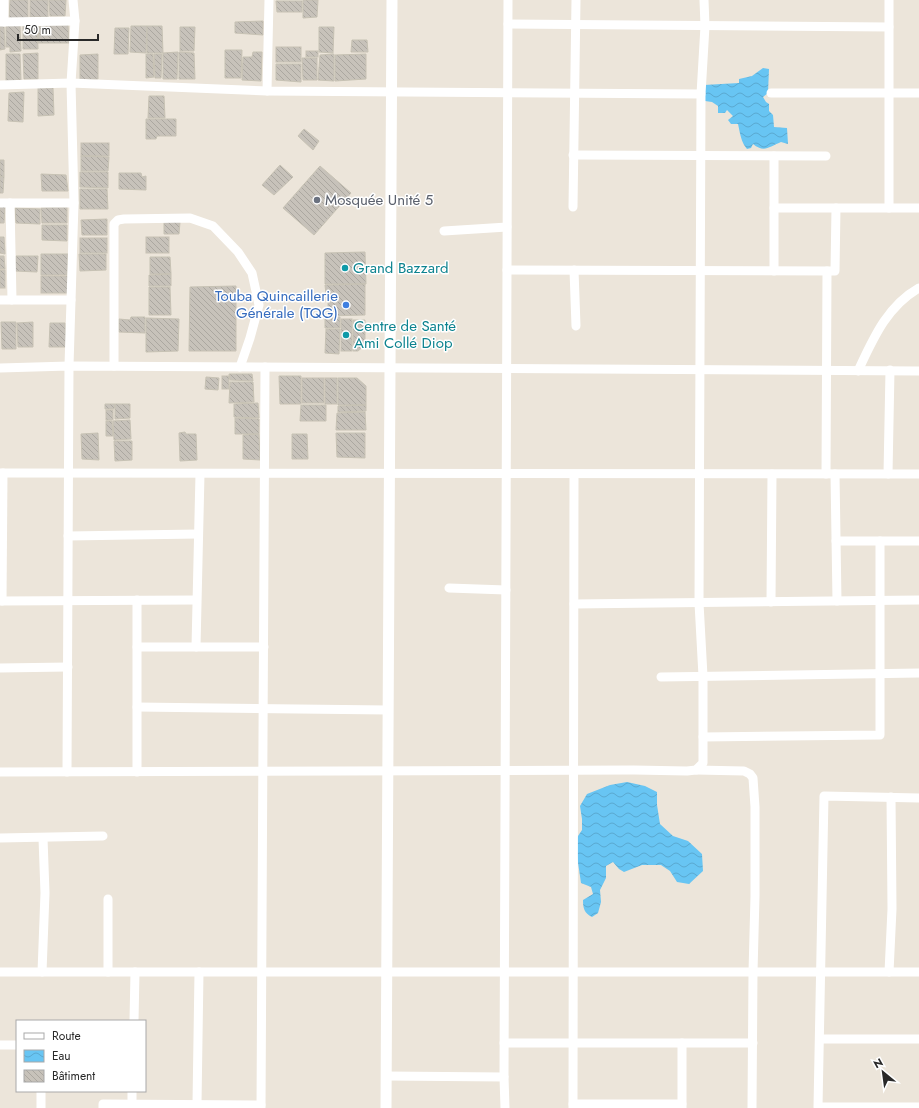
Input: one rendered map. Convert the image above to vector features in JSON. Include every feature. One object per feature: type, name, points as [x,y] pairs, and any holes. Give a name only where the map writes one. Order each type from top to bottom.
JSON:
[{"type":"street","points":[[4,0],[2,22],[75,21]]},
{"type":"street","points":[[67,772],[69,366],[74,203],[71,83],[75,21],[73,0]]},
{"type":"street","points":[[267,91],[269,0]]},
{"type":"street","points":[[386,1108],[392,0]]},
{"type":"street","points":[[505,1108],[504,972],[508,0]]},
{"type":"street","points":[[572,208],[576,0]]},
{"type":"street","points":[[696,770],[703,763],[704,737],[703,676],[699,602],[701,94],[705,26],[704,0]]},
{"type":"street","points":[[889,208],[890,0]]},
{"type":"street","points":[[508,24],[890,27]]},
{"type":"street","points":[[0,85],[71,83],[267,91],[701,94]]},
{"type":"street","points":[[771,93],[919,93]]},
{"type":"street","points":[[573,155],[826,156]]},
{"type":"street","points":[[774,156],[774,270]]},
{"type":"street","points":[[0,203],[74,203]]},
{"type":"street","points":[[10,203],[12,300]]},
{"type":"street","points":[[774,208],[919,208]]},
{"type":"street","points":[[507,270],[835,271],[836,208]]},
{"type":"street","points":[[114,366],[114,224],[118,220],[124,219],[190,218],[213,226],[238,252],[252,273],[259,305],[240,367]]},
{"type":"street","points":[[444,231],[507,227]]},
{"type":"street","points":[[574,270],[576,326]]},
{"type":"street","points":[[826,474],[827,271]]},
{"type":"street","points":[[858,371],[882,323],[910,293],[919,288]]},
{"type":"street","points":[[0,300],[71,300]]},
{"type":"street","points":[[0,368],[114,366],[919,371]]},
{"type":"street","points":[[103,1108],[103,1104],[261,1106],[265,367]]},
{"type":"street","points":[[888,474],[890,370]]},
{"type":"street","points":[[196,600],[1,601],[2,473],[919,474]]},
{"type":"street","points":[[196,647],[200,474]]},
{"type":"street","points":[[574,474],[573,1106],[682,1106],[682,1043]]},
{"type":"street","points":[[771,602],[772,474]]},
{"type":"street","points":[[836,474],[837,601]]},
{"type":"street","points":[[68,536],[198,534]]},
{"type":"street","points":[[836,541],[919,541]]},
{"type":"street","points":[[704,737],[880,735],[880,541]]},
{"type":"street","points":[[449,588],[506,590]]},
{"type":"street","points":[[137,600],[137,772]]},
{"type":"street","points":[[574,604],[919,600]]},
{"type":"street","points":[[137,647],[264,647]]},
{"type":"street","points":[[0,668],[68,667]]},
{"type":"street","points":[[661,677],[919,673]]},
{"type":"street","points":[[137,707],[388,710]]},
{"type":"street","points":[[0,772],[505,770],[744,771],[750,774],[753,778],[755,807],[756,896],[753,972],[752,1108]]},
{"type":"street","points":[[919,798],[824,796],[818,1108],[919,1107]]},
{"type":"street","points":[[889,972],[892,909],[891,797]]},
{"type":"street","points":[[0,838],[103,836]]},
{"type":"street","points":[[42,972],[45,893],[43,838]]},
{"type":"street","points":[[108,899],[108,972]]},
{"type":"street","points":[[0,972],[919,972]]},
{"type":"street","points":[[134,1020],[135,972]]},
{"type":"street","points":[[197,1104],[199,972]]},
{"type":"street","points":[[820,1039],[919,1039]]},
{"type":"street","points":[[504,1043],[753,1043]]},
{"type":"street","points":[[0,1045],[16,1045]]},
{"type":"street","points":[[386,1076],[504,1077]]},
{"type":"street","points":[[41,1092],[41,1108]]},
{"type":"street","points":[[132,1092],[132,1104]]},
{"type":"water","points":[[763,68],[769,69],[768,93],[763,97],[769,104],[769,111],[773,115],[774,127],[787,128],[788,144],[781,142],[764,149],[753,144],[751,148],[747,149],[742,140],[738,124],[731,124],[728,120],[733,116],[727,110],[725,113],[718,113],[718,106],[712,102],[705,101],[704,85],[739,83],[739,79],[752,76]]},
{"type":"water","points":[[627,782],[645,786],[657,792],[657,805],[660,824],[673,836],[688,841],[702,854],[703,871],[689,884],[677,882],[670,871],[661,865],[642,865],[624,872],[613,862],[606,866],[606,878],[600,890],[601,902],[598,913],[592,917],[584,910],[583,900],[593,894],[591,887],[581,883],[576,849],[576,839],[582,830],[580,806],[587,794],[610,785]]},
{"type":"building","points":[[10,0],[28,0],[28,19],[9,19]]},
{"type":"building","points":[[30,0],[48,0],[48,17],[30,17]]},
{"type":"building","points":[[49,0],[66,0],[65,16],[50,16]]},
{"type":"building","points":[[303,0],[318,0],[317,17],[303,18]]},
{"type":"building","points":[[276,1],[302,1],[302,12],[277,12]]},
{"type":"building","points":[[263,21],[263,35],[235,33],[235,22]]},
{"type":"building","points":[[23,24],[37,24],[38,49],[23,49]]},
{"type":"building","points":[[20,25],[21,51],[10,52],[10,47],[6,47],[6,26]]},
{"type":"building","points":[[68,25],[69,43],[38,43],[39,26]]},
{"type":"building","points":[[0,26],[4,26],[5,49],[0,50]]},
{"type":"building","points":[[131,26],[147,26],[146,53],[130,52]]},
{"type":"building","points":[[147,26],[162,26],[163,53],[147,53]]},
{"type":"building","points":[[180,27],[195,27],[194,51],[180,51]]},
{"type":"building","points":[[319,27],[334,27],[333,53],[319,52]]},
{"type":"building","points":[[115,28],[129,28],[128,54],[114,54]]},
{"type":"building","points":[[352,40],[367,40],[368,52],[351,52]]},
{"type":"building","points":[[276,47],[301,47],[301,62],[276,62]]},
{"type":"building","points":[[225,50],[242,50],[241,78],[225,78]]},
{"type":"building","points":[[306,51],[318,51],[318,57],[306,57]]},
{"type":"building","points":[[178,52],[177,79],[163,79],[163,53]]},
{"type":"building","points":[[179,52],[194,53],[195,79],[179,79]]},
{"type":"building","points":[[253,52],[262,52],[261,81],[242,80],[243,57],[252,57]]},
{"type":"building","points":[[38,53],[38,79],[24,79],[23,54]]},
{"type":"building","points":[[6,54],[20,54],[21,80],[6,81]]},
{"type":"building","points":[[98,54],[98,79],[80,80],[80,55]]},
{"type":"building","points":[[146,54],[153,54],[154,77],[146,78]]},
{"type":"building","points":[[154,54],[162,54],[161,78],[155,78]]},
{"type":"building","points":[[334,54],[334,81],[318,80],[320,55]]},
{"type":"building","points":[[366,54],[366,79],[335,81],[335,55]]},
{"type":"building","points":[[302,58],[317,58],[317,80],[303,80]]},
{"type":"building","points":[[276,64],[301,64],[301,82],[276,80]]},
{"type":"building","points":[[38,88],[53,88],[54,115],[38,116]]},
{"type":"building","points":[[24,92],[23,122],[8,121],[9,93]]},
{"type":"building","points":[[149,96],[164,96],[165,118],[148,118]]},
{"type":"building","points":[[146,119],[176,119],[176,136],[157,136],[156,139],[146,139]]},
{"type":"building","points":[[304,129],[319,141],[313,150],[298,136]]},
{"type":"building","points":[[81,143],[109,143],[109,156],[81,156]]},
{"type":"building","points":[[81,156],[109,157],[108,171],[81,171]]},
{"type":"building","points":[[0,160],[4,160],[4,176],[0,177]]},
{"type":"building","points":[[280,165],[293,177],[274,195],[262,185]]},
{"type":"building","name":"Mosquée Unité 5","points":[[320,166],[351,193],[314,235],[283,208]]},
{"type":"building","points":[[80,172],[108,172],[108,188],[80,187]]},
{"type":"building","points":[[119,173],[141,173],[142,177],[146,176],[146,190],[119,189]]},
{"type":"building","points":[[41,174],[66,175],[68,191],[42,191]]},
{"type":"building","points":[[4,176],[3,193],[0,193],[0,177]]},
{"type":"building","points":[[80,189],[107,189],[108,209],[80,209]]},
{"type":"building","points":[[0,206],[5,206],[4,223],[0,223]]},
{"type":"building","points":[[67,207],[67,223],[42,223],[41,208]]},
{"type":"building","points":[[15,208],[40,209],[40,224],[16,223]]},
{"type":"building","points":[[107,219],[107,235],[82,235],[81,220]]},
{"type":"building","points":[[164,221],[180,222],[179,234],[164,234]]},
{"type":"building","points":[[42,225],[67,225],[67,241],[42,240]]},
{"type":"building","points":[[0,237],[4,237],[5,254],[0,253]]},
{"type":"building","points":[[146,237],[169,237],[169,253],[146,253]]},
{"type":"building","points":[[80,238],[107,238],[107,253],[80,253]]},
{"type":"building","name":"Grand Bazzard","points":[[365,252],[366,284],[325,284],[325,253]]},
{"type":"building","points":[[41,254],[68,254],[67,275],[41,275]]},
{"type":"building","points":[[79,254],[106,254],[106,270],[80,271]]},
{"type":"building","points":[[0,256],[4,256],[5,269],[0,269]]},
{"type":"building","points":[[16,256],[38,256],[37,272],[15,271]]},
{"type":"building","points":[[150,257],[170,257],[171,274],[150,274]]},
{"type":"building","points":[[0,270],[5,270],[5,288],[0,288]]},
{"type":"building","points":[[171,274],[171,286],[149,286],[149,275]]},
{"type":"building","points":[[41,276],[68,276],[68,293],[41,293]]},
{"type":"building","name":"Touba Quincaillerie Générale (TQG)","points":[[365,284],[365,315],[325,316],[328,315],[328,295],[326,294],[325,285]]},
{"type":"building","points":[[236,286],[236,351],[189,351],[190,287]]},
{"type":"building","points":[[149,287],[170,287],[171,315],[149,315]]},
{"type":"building","points":[[131,317],[145,317],[145,333],[119,332],[119,319],[130,320]]},
{"type":"building","points":[[340,317],[340,328],[325,328],[325,318]]},
{"type":"building","points":[[146,318],[179,319],[178,351],[146,352]]},
{"type":"building","name":"Centre de Santé Ami Collé Diop","points":[[341,319],[352,319],[352,351],[341,351]]},
{"type":"building","points":[[353,320],[365,320],[365,345],[358,351],[353,351]]},
{"type":"building","points":[[1,322],[16,322],[16,349],[2,349]]},
{"type":"building","points":[[33,322],[33,347],[18,347],[17,323]]},
{"type":"building","points":[[50,323],[65,323],[66,347],[49,347]]},
{"type":"building","points":[[326,329],[340,329],[339,354],[325,353]]},
{"type":"building","points":[[229,374],[252,374],[253,381],[230,380]]},
{"type":"building","points":[[222,376],[229,376],[229,389],[222,389]]},
{"type":"building","points":[[279,376],[301,376],[301,404],[280,404]]},
{"type":"building","points":[[206,377],[219,378],[218,390],[205,389]]},
{"type":"building","points":[[302,378],[324,378],[324,403],[302,403]]},
{"type":"building","points":[[325,378],[337,378],[337,404],[325,404]]},
{"type":"building","points":[[338,378],[357,378],[366,386],[366,405],[338,405]]},
{"type":"building","points":[[230,382],[253,382],[254,402],[229,403]]},
{"type":"building","points":[[258,403],[259,418],[234,417],[234,404]]},
{"type":"building","points":[[105,404],[115,404],[114,409],[105,409]]},
{"type":"building","points":[[115,404],[130,404],[130,418],[115,419]]},
{"type":"building","points":[[301,405],[326,405],[326,421],[300,421]]},
{"type":"building","points":[[366,405],[366,411],[338,412],[338,406]]},
{"type":"building","points":[[106,410],[113,410],[113,420],[106,420]]},
{"type":"building","points":[[365,412],[366,430],[336,430],[337,413]]},
{"type":"building","points":[[235,418],[259,419],[259,434],[235,434]]},
{"type":"building","points":[[130,420],[131,439],[114,440],[113,421]]},
{"type":"building","points":[[106,421],[112,421],[113,436],[106,436]]},
{"type":"building","points":[[185,432],[186,434],[196,434],[197,460],[180,461],[179,433]]},
{"type":"building","points":[[98,433],[99,460],[82,459],[81,434]]},
{"type":"building","points":[[336,433],[365,433],[365,458],[337,457]]},
{"type":"building","points":[[259,434],[260,460],[243,459],[243,435]]},
{"type":"building","points":[[292,434],[307,434],[308,459],[292,459]]},
{"type":"building","points":[[114,441],[132,441],[132,460],[115,461]]},
{"type":"place","name":"Mosquée Unité 5","points":[[317,200]]},
{"type":"place","name":"Grand Bazzard","points":[[345,268]]},
{"type":"place","name":"Touba Quincaillerie Générale (TQG)","points":[[346,305]]},
{"type":"place","name":"Centre de Santé Ami Collé Diop","points":[[346,335]]}]
